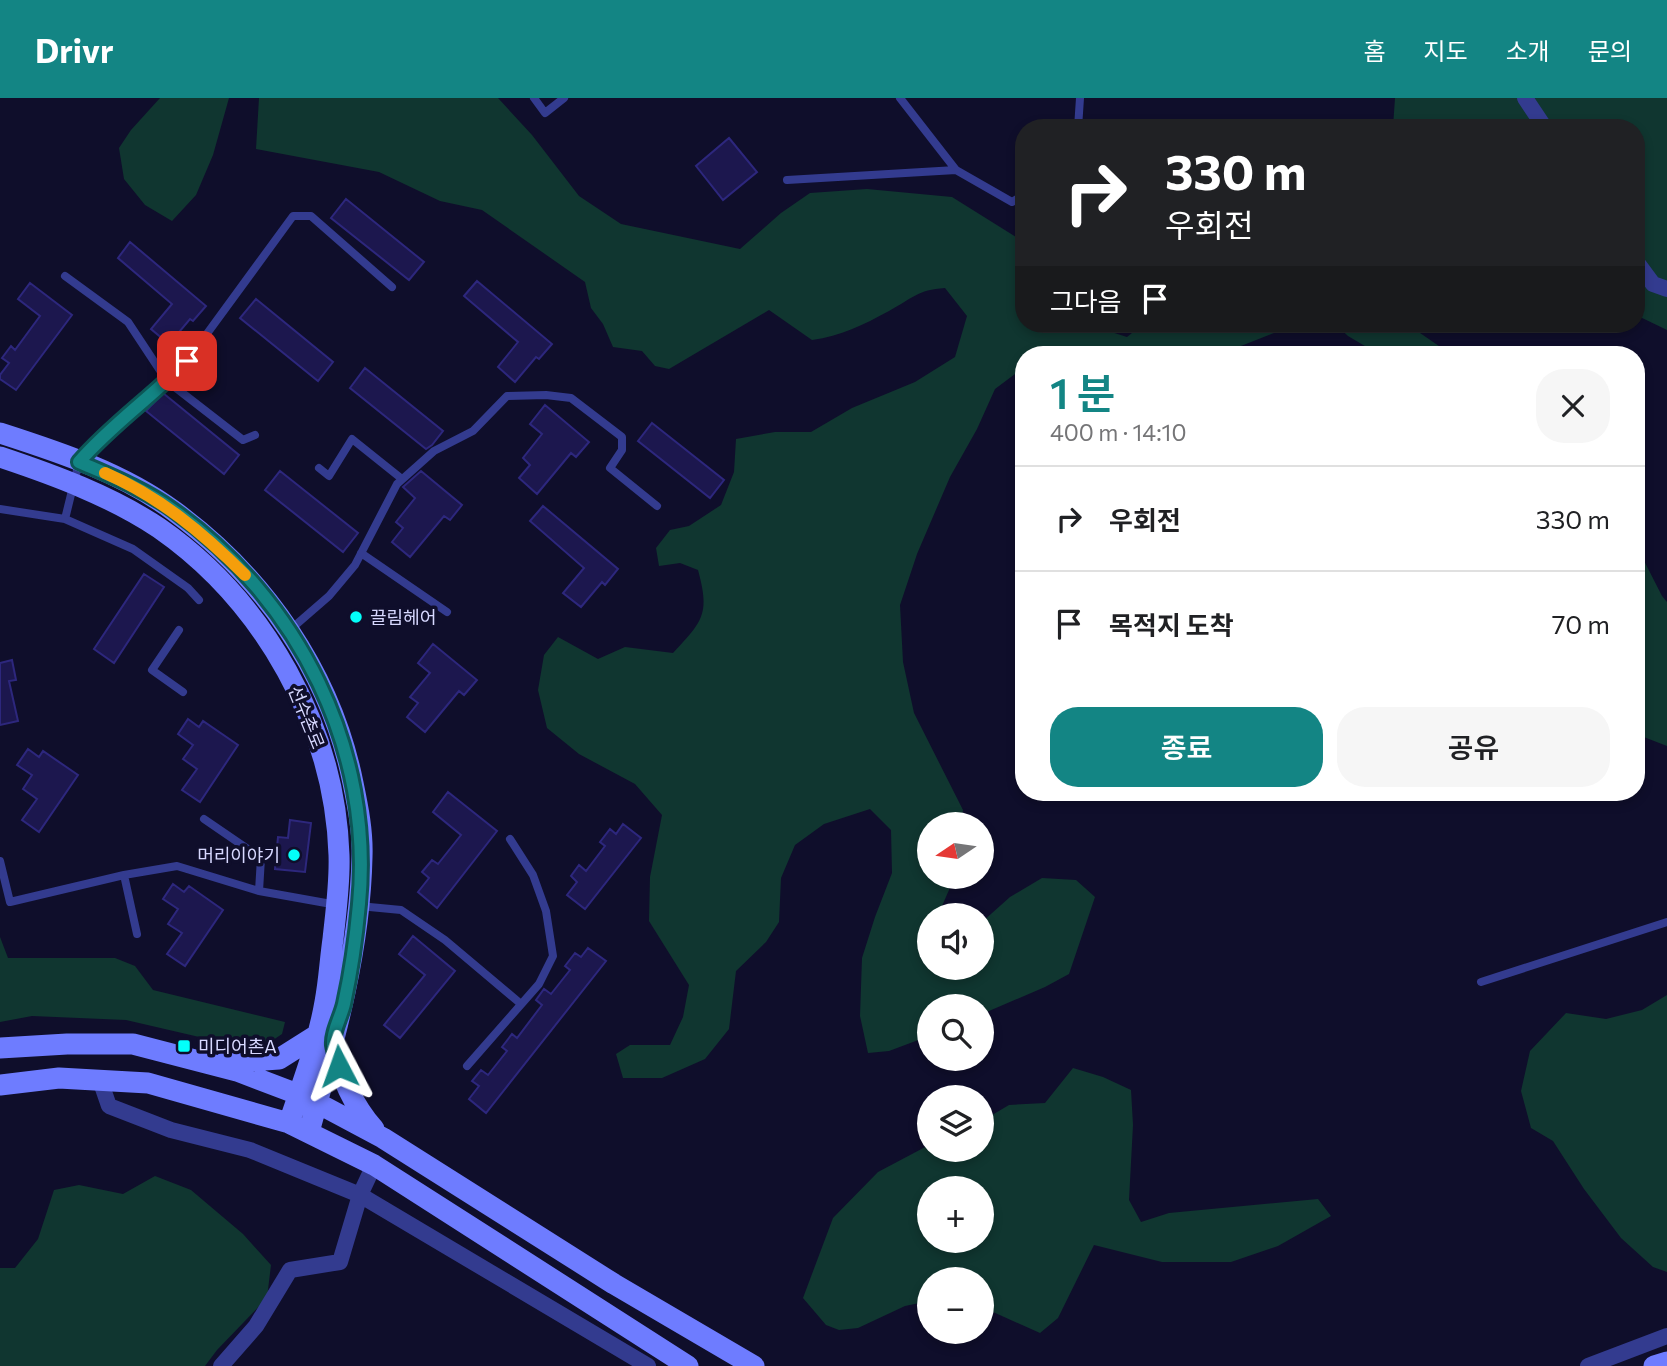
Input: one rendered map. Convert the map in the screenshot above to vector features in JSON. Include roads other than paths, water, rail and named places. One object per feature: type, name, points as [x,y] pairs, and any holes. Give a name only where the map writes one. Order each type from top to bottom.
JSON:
[{"type":"street","points":[[1525,98],[1539,119]]},
{"type":"street","points":[[1645,273],[1653,284],[1667,289]]},
{"type":"street","name":"선수촌로","points":[[0,433],[48,449],[130,484],[173,510],[213,543],[254,584],[316,673],[334,716],[350,768],[359,813],[362,854],[359,906],[344,1004],[325,1039],[308,1098],[309,1132]]},
{"type":"street","name":"선수촌로","points":[[0,457],[40,470],[120,505],[160,529],[198,560],[237,599],[295,684],[313,723],[336,816],[339,855],[337,905],[325,1003],[325,1039]]},
{"type":"street","points":[[270,644],[289,631]]},
{"type":"street","points":[[337,905],[359,906]]},
{"type":"street","points":[[211,1064],[279,1059],[325,1039],[344,1085],[361,1114],[383,1138]]},
{"type":"street","points":[[0,1048],[133,1044],[237,1071],[308,1098],[383,1138],[614,1284],[754,1366]]},
{"type":"street","points":[[0,1085],[59,1078],[148,1083],[309,1132],[374,1166],[688,1366]]},
{"type":"street","points":[[100,1080],[109,1106],[171,1130],[250,1150],[360,1195],[648,1366]]},
{"type":"street","name":"선수촌로","points":[[289,1124],[308,1098]]},
{"type":"street","points":[[221,1366],[256,1326],[290,1270],[340,1262],[360,1195],[374,1166]]},
{"type":"street","points":[[1588,1366],[1667,1336]]},
{"type":"street","points":[[1654,1366],[1667,1362]]},
{"type":"lane","points":[[534,98],[545,113],[564,98]]},
{"type":"lane","points":[[900,98],[956,170],[1012,202],[1015,200]]},
{"type":"lane","points":[[1079,119],[1080,98]]},
{"type":"lane","points":[[787,180],[956,170]]},
{"type":"lane","points":[[65,519],[79,462],[105,433],[187,361],[293,216],[312,216],[392,287]]},
{"type":"lane","points":[[65,276],[128,322],[167,381],[243,440],[255,435]]},
{"type":"lane","points":[[289,631],[329,596],[355,565],[397,484],[434,452],[473,431],[507,396],[571,398],[622,437],[622,450],[610,468],[657,506]]},
{"type":"lane","points":[[319,468],[330,475],[352,439],[402,480]]},
{"type":"lane","points":[[0,509],[65,519],[133,549],[188,588],[199,600]]},
{"type":"lane","points":[[361,553],[447,612]]},
{"type":"lane","points":[[179,630],[152,670],[183,692]]},
{"type":"lane","points":[[204,819],[261,858],[260,891]]},
{"type":"lane","points":[[467,1066],[539,984],[553,957],[546,911],[533,875],[510,839]]},
{"type":"lane","points":[[0,861],[10,902],[124,875],[177,866],[260,891],[337,905]]},
{"type":"lane","points":[[124,875],[136,934]]},
{"type":"lane","points":[[359,906],[401,910],[445,940],[521,1004]]},
{"type":"lane","points":[[1481,982],[1667,922]]},
{"type":"place","name":"끌림헤어","points":[[356,617]]},
{"type":"place","name":"머리이야기","points":[[294,855]]},
{"type":"place","name":"미디어촌A","points":[[184,1046]]}]
